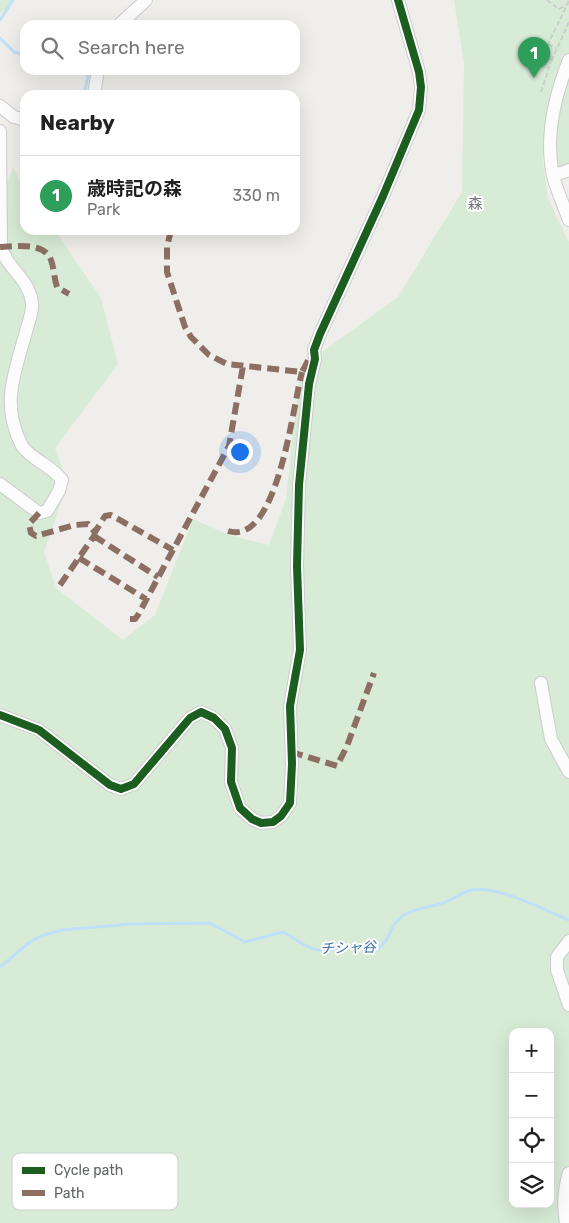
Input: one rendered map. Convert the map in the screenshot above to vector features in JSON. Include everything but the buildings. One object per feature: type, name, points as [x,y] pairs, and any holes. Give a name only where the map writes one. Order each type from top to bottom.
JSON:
[{"type":"street","points":[[124,20],[146,0]]},
{"type":"street","points":[[0,715],[39,730],[110,785],[121,789],[134,784],[190,718],[201,712],[214,718],[225,729],[232,748],[231,782],[240,808],[252,819],[262,823],[273,822],[281,816],[290,803],[290,706],[300,650],[297,566],[299,485],[309,384],[315,359],[314,350],[415,124],[421,99],[416,58],[398,0]]},
{"type":"street","points":[[569,60],[555,102],[552,132],[553,176],[569,220]]},
{"type":"street","points":[[95,90],[97,75]]},
{"type":"street","points":[[0,106],[20,118]]},
{"type":"street","points":[[0,131],[1,246],[5,259],[28,287],[32,307],[4,399],[6,414],[10,429],[22,447],[30,455],[55,470],[62,480],[59,491],[47,511],[39,513],[0,484]]},
{"type":"street","points":[[553,176],[569,170]]},
{"type":"street","points":[[541,683],[551,739],[569,772]]},
{"type":"street","points":[[569,941],[557,957],[558,970],[569,1005]]},
{"type":"street","points":[[566,1223],[564,1212],[565,1184],[569,1173]]},
{"type":"path","points":[[547,0],[559,8],[566,5]]},
{"type":"path","points":[[551,62],[547,49],[550,36],[569,1]]},
{"type":"path","points":[[540,92],[556,48],[569,22]]},
{"type":"path","points":[[548,44],[556,48]]},
{"type":"green space","points":[[0,0],[15,0],[0,14]]},
{"type":"green space","points":[[454,0],[569,0],[569,168],[561,169],[542,156],[548,199],[569,242],[569,1223],[0,1223],[0,200],[13,167],[20,180],[20,235],[58,235],[101,298],[118,364],[55,448],[68,483],[44,552],[56,588],[123,640],[155,615],[193,519],[229,535],[269,545],[286,499],[300,368],[398,297],[462,192],[464,62]]},
{"type":"waterway","points":[[0,20],[13,0]]},
{"type":"waterway","points":[[0,38],[14,52],[20,54]]},
{"type":"waterway","points":[[85,90],[87,75]]},
{"type":"waterway","name":"チシャ谷","points":[[0,967],[30,942],[41,936],[62,930],[131,924],[210,923],[245,942],[283,932],[318,950],[355,947],[376,950],[387,939],[395,924],[407,913],[444,903],[471,890],[481,889],[506,894],[569,920]]},
{"type":"marked path","points":[[170,235],[167,247],[167,272],[185,327],[191,337],[209,355],[227,364],[302,372],[311,355]]},
{"type":"marked path","points":[[0,247],[29,246],[43,250],[51,260],[57,287],[69,294]]},
{"type":"marked path","points":[[130,619],[135,619],[138,615],[229,446],[243,366]]},
{"type":"marked path","points":[[228,531],[245,530],[259,517],[271,496],[288,441],[302,372]]},
{"type":"marked path","points":[[39,513],[29,524],[31,533],[36,536],[75,525],[88,524],[95,532],[105,516],[111,515],[173,550]]},
{"type":"marked path","points":[[60,585],[95,532]]},
{"type":"marked path","points":[[94,536],[158,577]]},
{"type":"marked path","points":[[79,558],[146,599]]},
{"type":"marked path","points":[[291,752],[337,766],[347,746],[374,673]]},
{"type":"cycle path","points":[[0,715],[39,730],[110,785],[121,789],[134,784],[190,718],[201,712],[214,718],[225,729],[232,748],[231,782],[240,808],[252,819],[261,823],[273,822],[281,816],[290,803],[292,764],[290,706],[300,650],[297,566],[299,485],[309,384],[315,359],[314,350],[320,334],[383,196],[419,110],[421,87],[419,72],[398,0]]},
{"type":"place","name":"歳時記の森","points":[[534,78]]},
{"type":"district","name":"森","points":[[475,204]]}]
